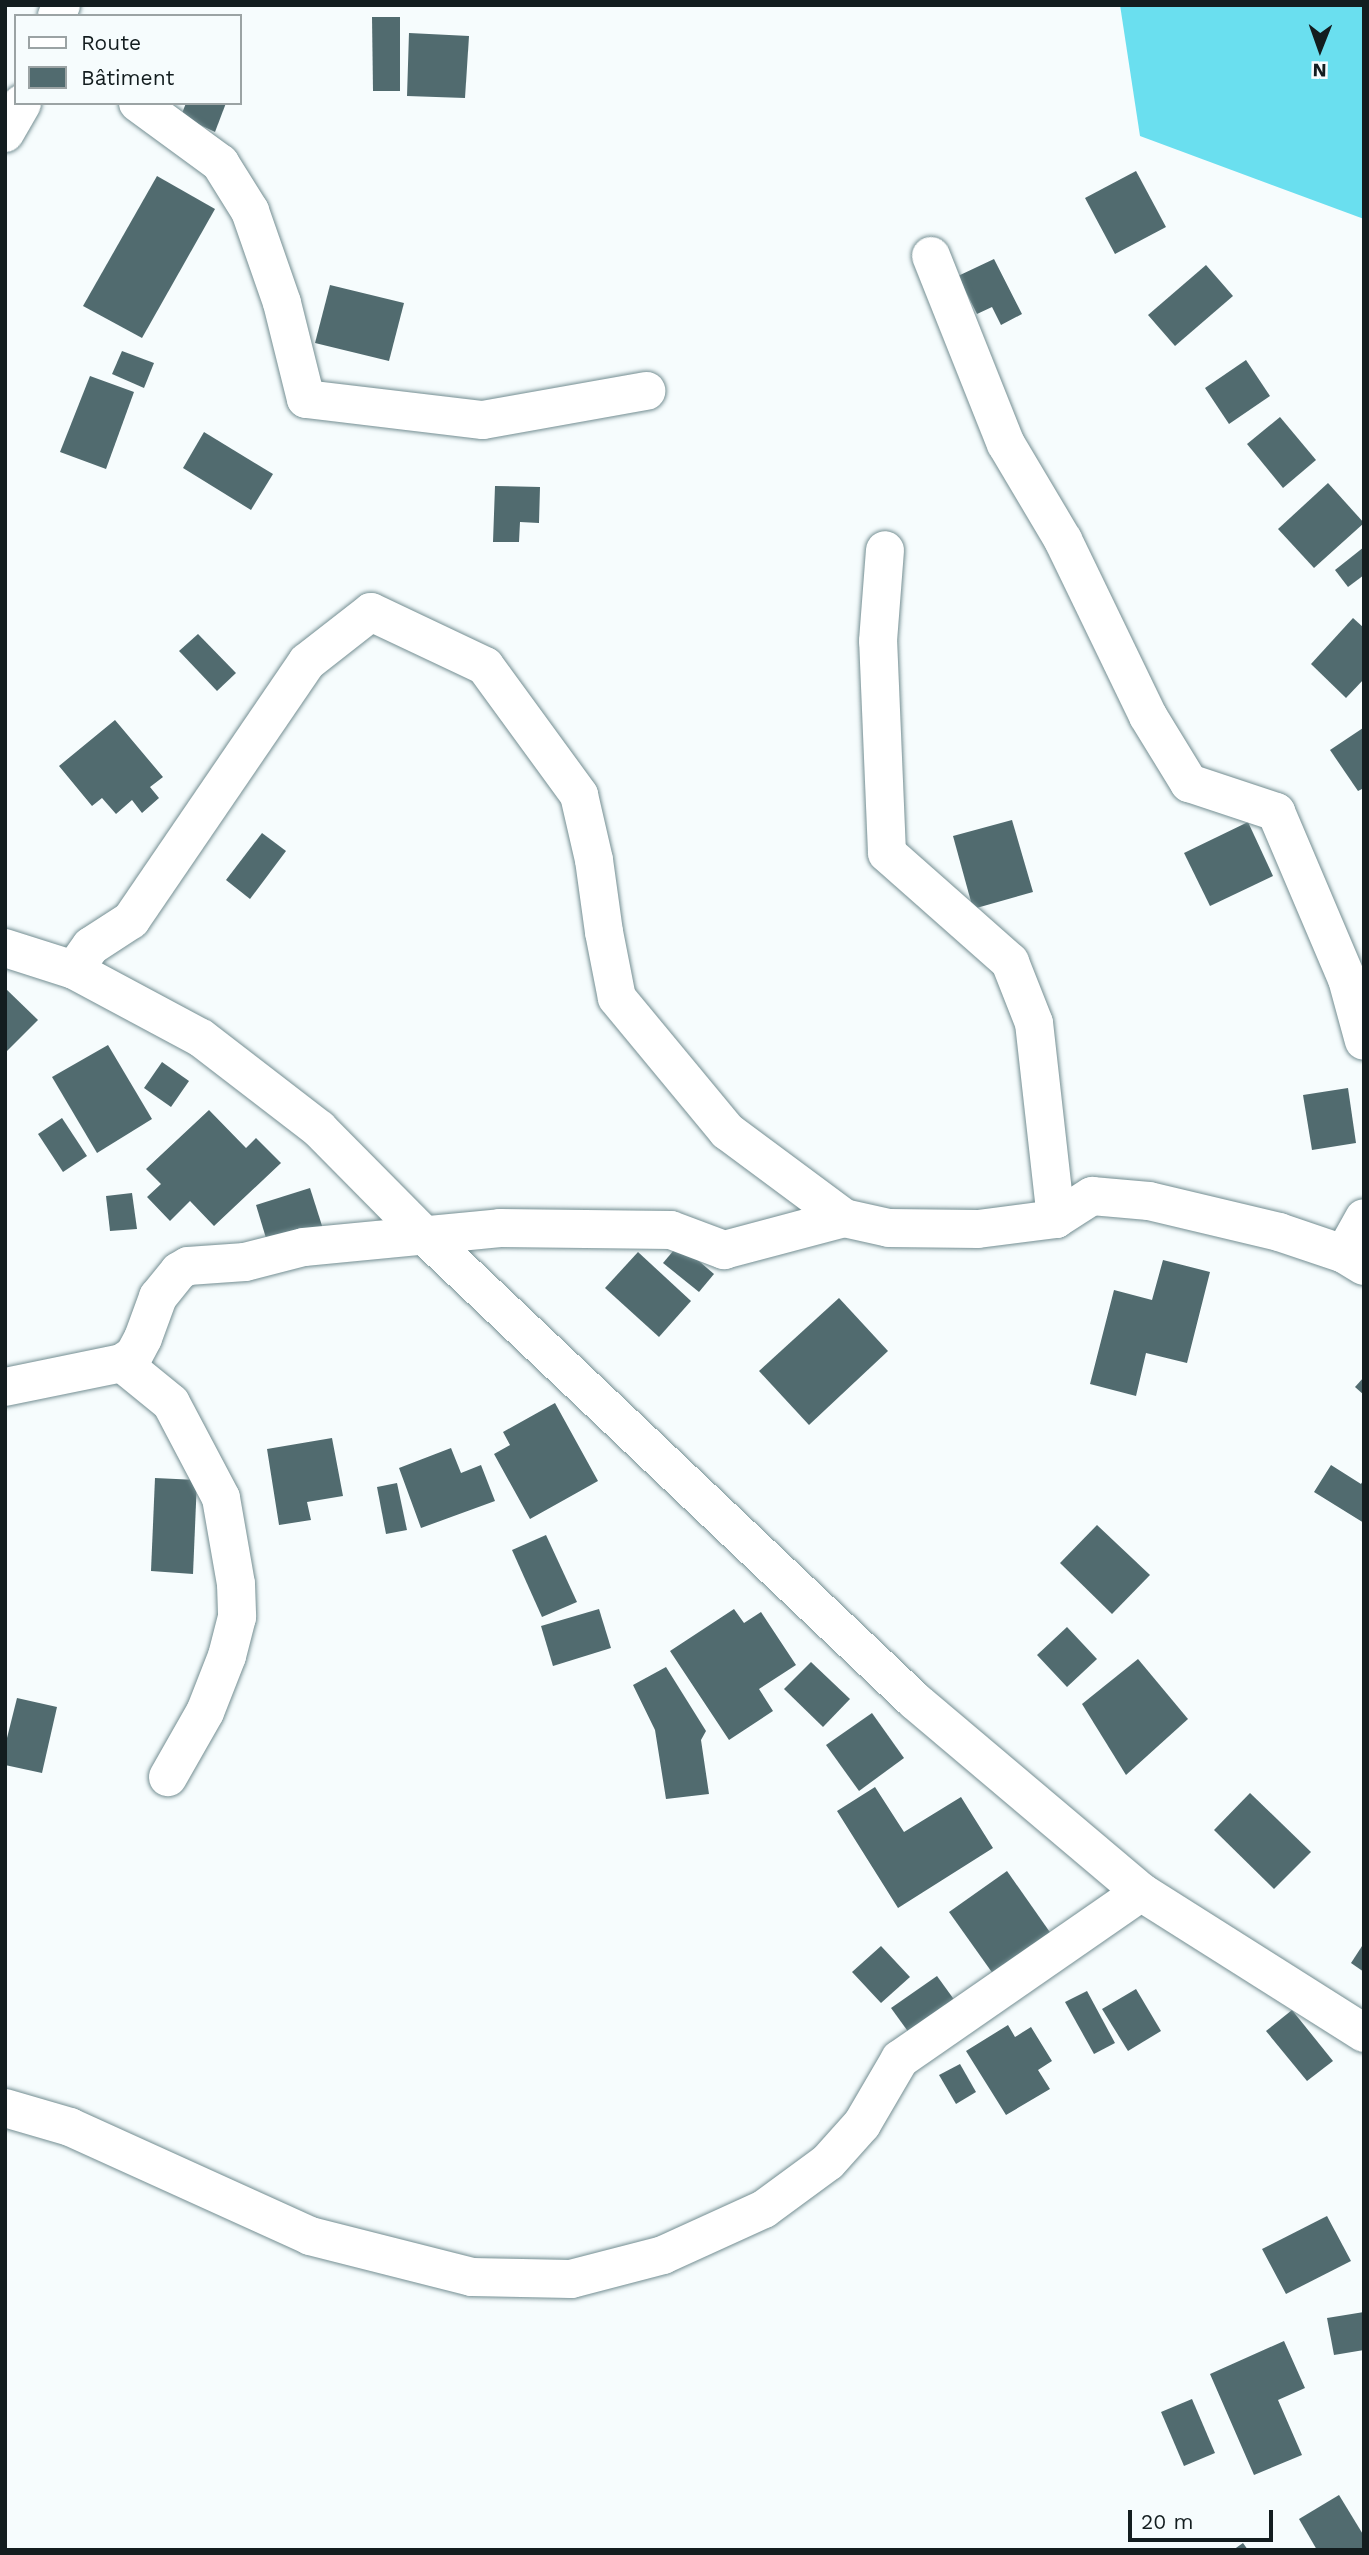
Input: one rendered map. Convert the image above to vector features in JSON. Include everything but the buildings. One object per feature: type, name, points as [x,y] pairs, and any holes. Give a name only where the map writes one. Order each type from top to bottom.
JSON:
[{"type":"street","points":[[5,133],[21,105]]},
{"type":"street","points":[[141,105],[220,163],[250,211],[282,303],[306,399],[483,420],[646,391]]},
{"type":"street","points":[[931,256],[1006,444],[1063,540],[1148,716],[1189,783],[1276,812],[1347,979],[1364,1041]]},
{"type":"street","points":[[885,550],[878,641],[887,853],[1010,962],[1034,1023],[1056,1219]]},
{"type":"street","points":[[74,970],[91,946],[131,920],[307,662],[371,612],[485,666],[579,795],[594,860],[617,999],[727,1131],[844,1219],[889,1228],[978,1229],[1056,1219],[1092,1196],[1149,1201],[1279,1232],[1354,1260],[1364,1218]]},
{"type":"street","points":[[5,948],[74,970],[201,1038],[319,1129],[425,1236],[915,1701],[1141,1892],[1364,2034]]},
{"type":"street","points":[[5,1387],[122,1363],[134,1355],[158,1297],[178,1271],[188,1266],[245,1262],[304,1247],[500,1228],[671,1230],[724,1250],[844,1219]]},
{"type":"street","points":[[122,1363],[171,1403],[221,1498],[236,1584],[237,1617],[227,1656],[205,1712],[168,1777]]},
{"type":"street","points":[[5,2108],[70,2127],[310,2236],[472,2277],[571,2279],[663,2255],[764,2209],[828,2162],[862,2124],[900,2059],[1141,1892]]},
{"type":"shaded area","points":[[1120,5],[1364,5],[1364,219],[1140,136]]}]
